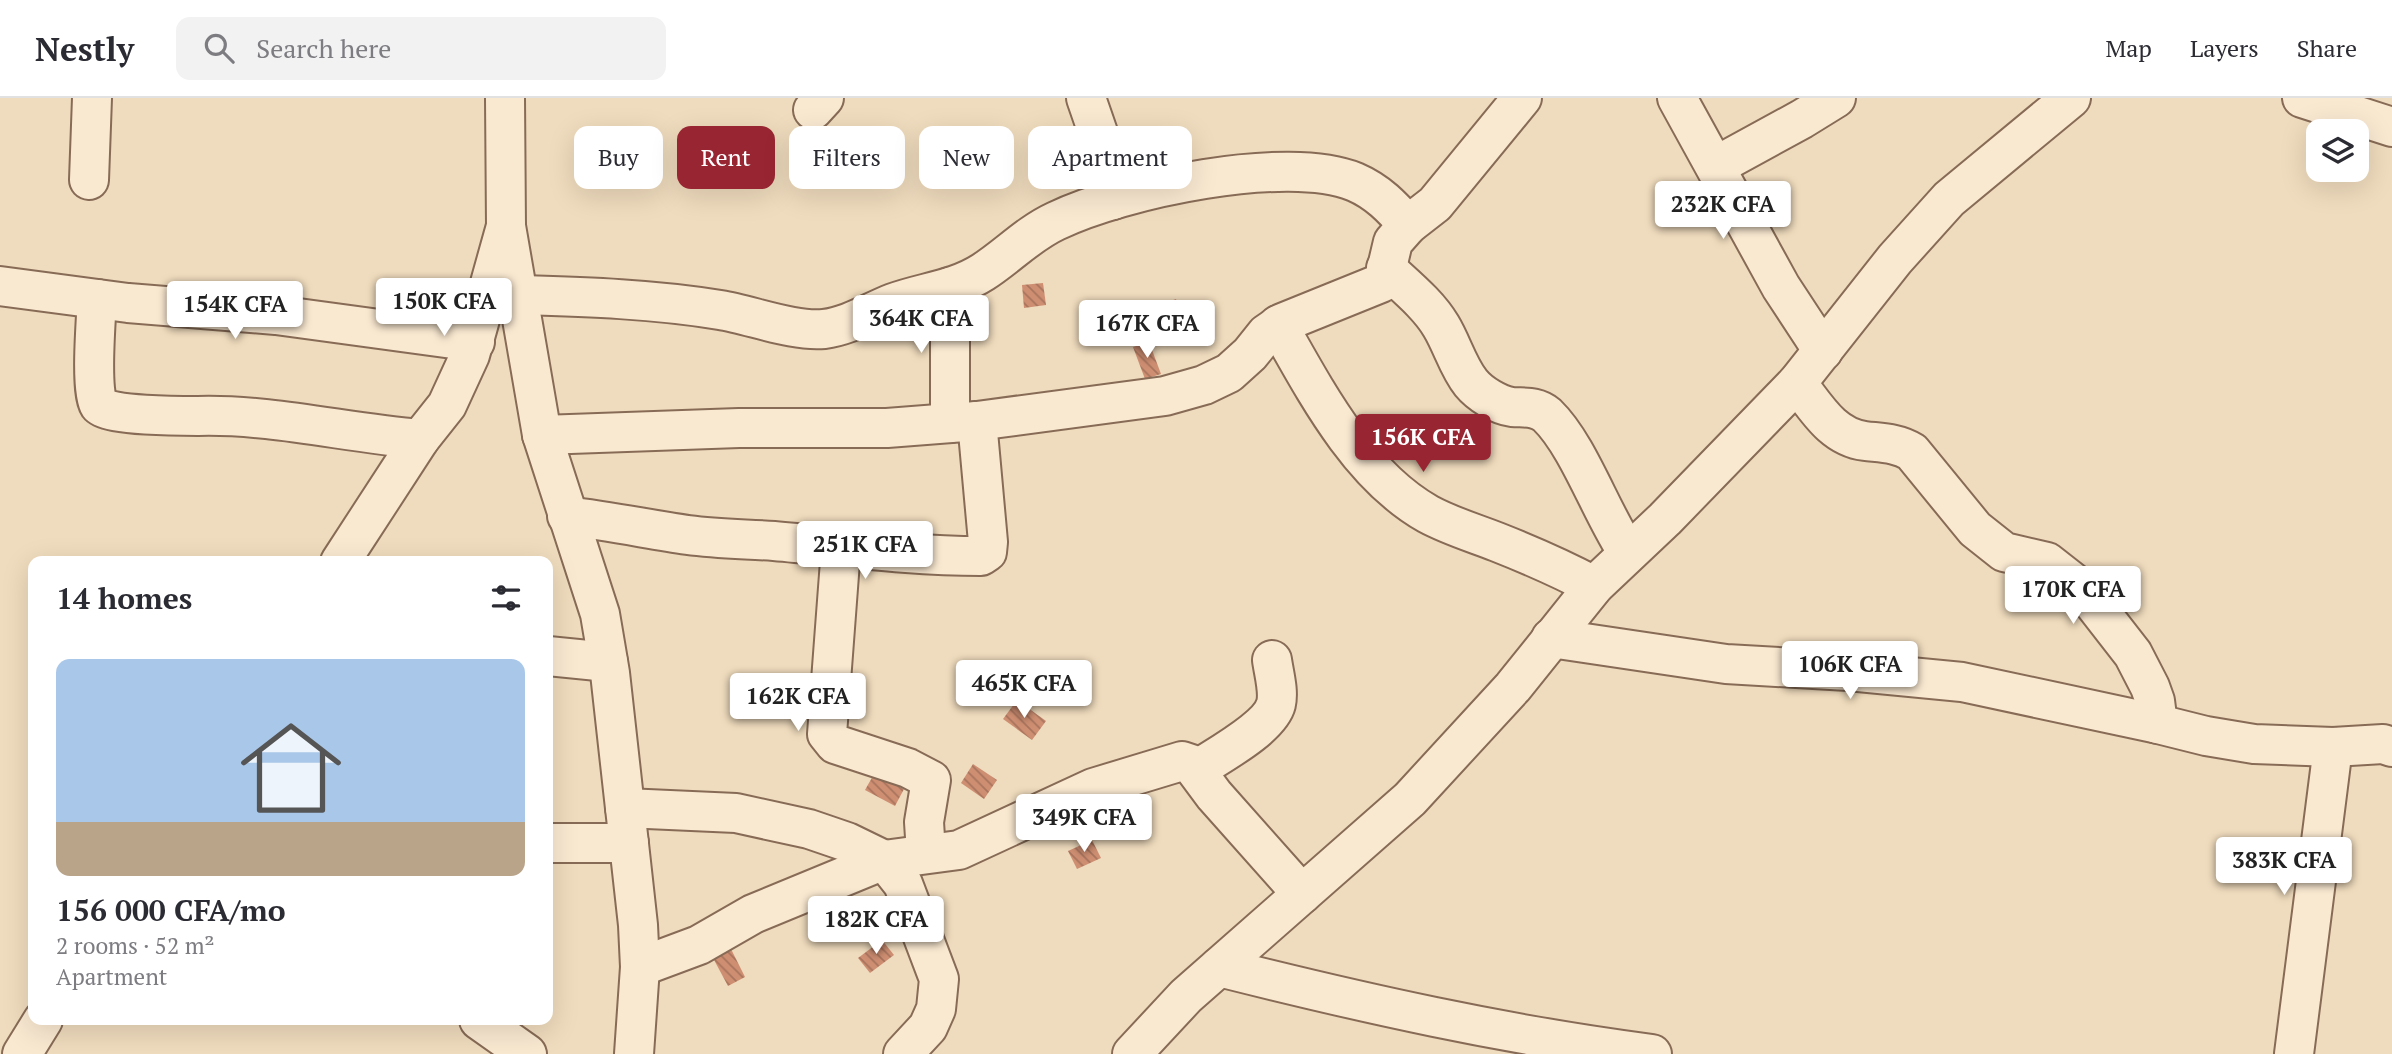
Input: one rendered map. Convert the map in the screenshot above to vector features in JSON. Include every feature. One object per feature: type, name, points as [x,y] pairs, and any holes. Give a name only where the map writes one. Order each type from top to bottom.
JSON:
[{"type":"street","points":[[89,180],[92,98]]},
{"type":"street","points":[[505,98],[506,226],[542,435],[600,614],[608,662],[640,967],[634,1054]]},
{"type":"street","points":[[1086,98],[1105,153],[1113,200]]},
{"type":"street","points":[[542,435],[739,428],[887,428],[964,422],[1165,396],[1204,386],[1229,373],[1278,325],[1384,280],[1393,242],[1408,225],[1435,204],[1522,98]]},
{"type":"street","points":[[1677,98],[1781,286],[1823,351]]},
{"type":"street","points":[[1716,166],[1836,98]]},
{"type":"street","points":[[1132,1054],[1186,996],[1410,799],[1513,687],[1594,586],[1665,519],[1797,383],[1895,259],[1949,199],[2071,98]]},
{"type":"street","points":[[2302,98],[2392,127]]},
{"type":"street","points":[[520,295],[578,296],[720,310],[811,330],[839,326],[893,303],[950,287],[984,272],[1036,231],[1074,212],[1175,184],[1228,176],[1310,172],[1339,177],[1371,190],[1385,200],[1408,225]]},
{"type":"street","points":[[344,556],[420,439],[447,405],[474,342],[506,226]]},
{"type":"street","points":[[1386,268],[1439,323],[1465,374],[1475,387],[1500,404],[1538,409],[1554,423],[1628,553]]},
{"type":"street","points":[[0,286],[97,299],[276,314],[474,342]]},
{"type":"street","points":[[567,516],[688,535],[951,556],[983,555],[988,550],[988,542],[964,422],[950,287]]},
{"type":"street","points":[[97,299],[95,379],[97,402],[104,409],[143,415],[250,417],[420,439]]},
{"type":"street","points":[[1278,325],[1343,433],[1390,488],[1428,514],[1557,566],[1594,586]]},
{"type":"street","points":[[1797,383],[1827,422],[1845,435],[1863,441],[1906,448],[1912,452],[1975,528],[2004,552],[2047,562],[2084,591],[2133,654],[2150,687],[2158,724]]},
{"type":"street","points":[[841,548],[827,734],[835,744],[908,768],[931,780],[925,822],[926,853]]},
{"type":"street","points":[[1550,638],[1726,664],[1848,671],[1962,682],[2206,736],[2254,744],[2333,747],[2389,741]]},
{"type":"street","points":[[553,656],[608,662]]},
{"type":"street","points":[[1196,770],[1268,721],[1277,696],[1272,660]]},
{"type":"street","points":[[2294,1054],[2333,747]]},
{"type":"street","points":[[640,967],[699,945],[753,914],[884,860],[949,852],[969,846],[1093,788],[1182,761],[1190,762],[1214,795],[1302,894]]},
{"type":"street","points":[[553,842],[627,826],[736,813],[809,829],[848,842],[884,860],[903,884],[939,979],[936,1009],[928,1027],[903,1054]]},
{"type":"street","points":[[1219,967],[1423,1016],[1531,1037],[1652,1054]]},
{"type":"street","points":[[22,1054],[40,1025]]},
{"type":"street","points":[[486,1025],[527,1054]]},
{"type":"building","points":[[1043,283],[1046,305],[1024,308],[1022,285]]},
{"type":"building","points":[[1176,299],[1182,317],[1153,328],[1146,310]]},
{"type":"building","points":[[1149,342],[1161,374],[1145,379],[1133,347]]},
{"type":"building","points":[[1017,700],[1046,721],[1032,740],[1003,719]]},
{"type":"building","points":[[973,764],[997,780],[984,799],[961,783]]},
{"type":"building","points":[[874,774],[904,789],[895,806],[865,790]]},
{"type":"building","points":[[1092,840],[1101,858],[1077,869],[1068,851]]},
{"type":"building","points":[[882,940],[894,955],[870,973],[858,958]]},
{"type":"building","points":[[731,949],[745,977],[728,986],[713,958]]}]
